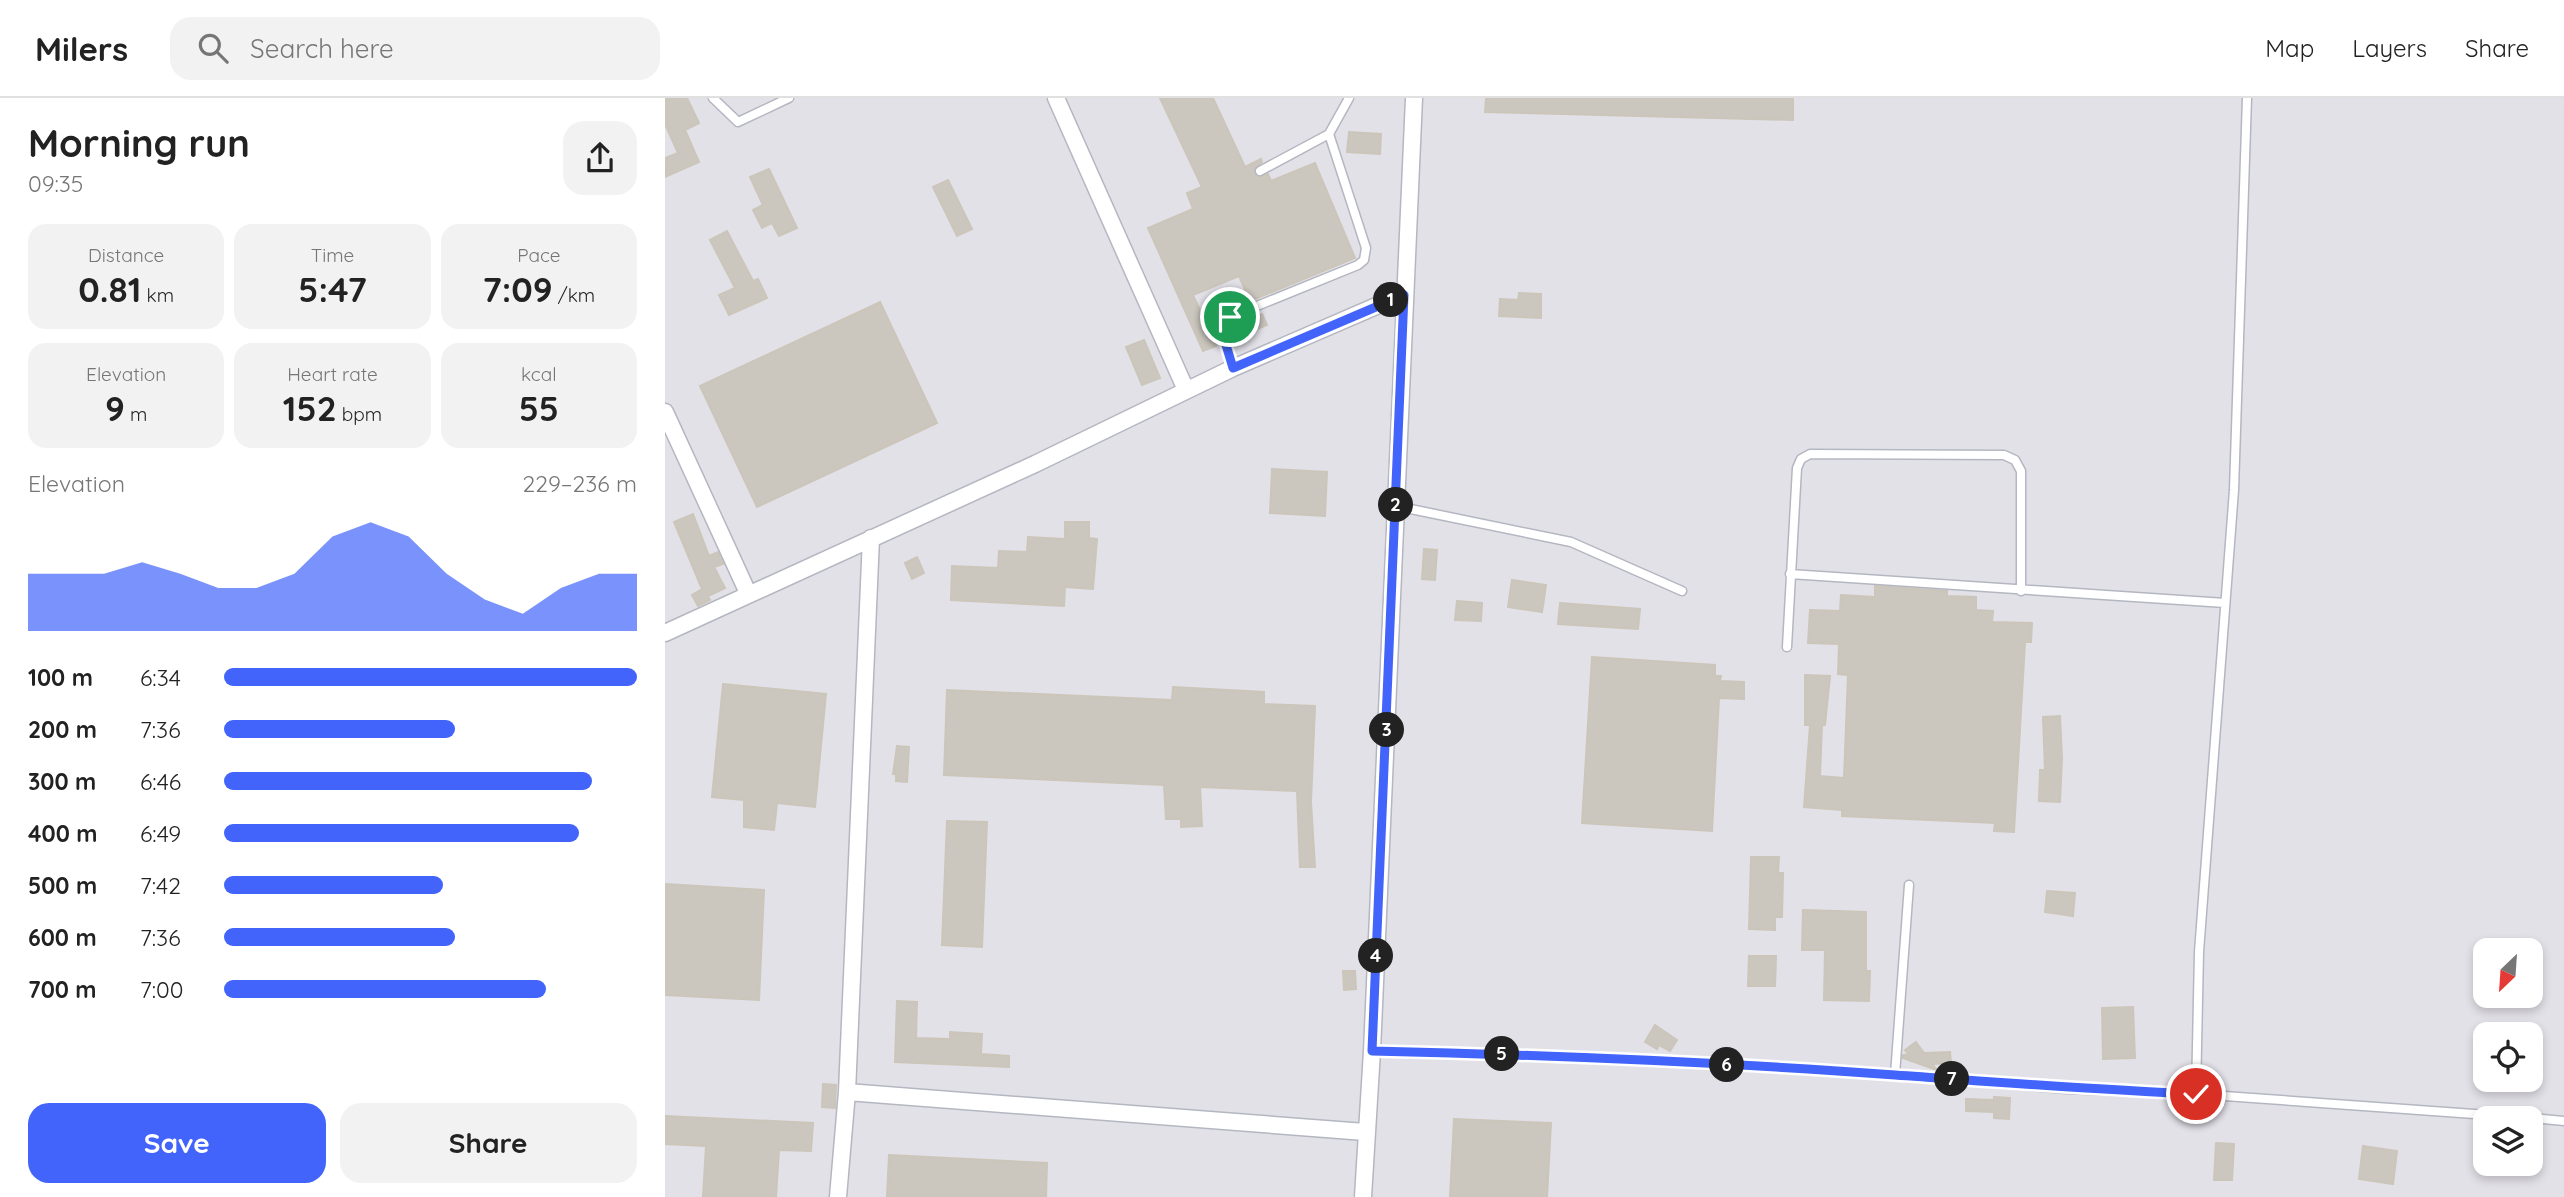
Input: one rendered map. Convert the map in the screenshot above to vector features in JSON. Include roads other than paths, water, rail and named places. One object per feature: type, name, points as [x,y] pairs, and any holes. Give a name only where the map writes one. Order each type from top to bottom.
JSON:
[{"type":"street","points":[[1056,98],[1186,390]]},
{"type":"street","points":[[1363,1197],[1372,1051],[1414,98]]},
{"type":"street","points":[[665,634],[748,593],[1035,464],[1233,368],[1404,295]]},
{"type":"street","points":[[665,412],[748,593]]},
{"type":"street","points":[[838,1197],[847,1092],[871,538]]},
{"type":"street","points":[[847,1092],[1365,1132]]},
{"type":"lane","points":[[713,98],[738,122],[789,98]]},
{"type":"lane","points":[[1260,171],[1329,134],[1349,98]]},
{"type":"lane","points":[[2196,1094],[2199,953],[2234,490],[2247,98]]},
{"type":"lane","points":[[1233,368],[1223,335],[1230,317],[1358,265],[1364,260],[1366,248],[1329,134]]},
{"type":"lane","points":[[1787,647],[1797,468],[1801,459],[1810,454],[2004,455],[2015,460],[2021,471],[2021,591]]},
{"type":"lane","points":[[1396,506],[1571,542],[1682,591]]},
{"type":"lane","points":[[1790,574],[2225,603]]},
{"type":"lane","points":[[1895,1075],[1909,885]]},
{"type":"lane","points":[[1372,1051],[1571,1056],[1895,1075],[2067,1089],[2196,1094],[2473,1114]]},
{"type":"lane","points":[[2543,1119],[2564,1121]]}]
